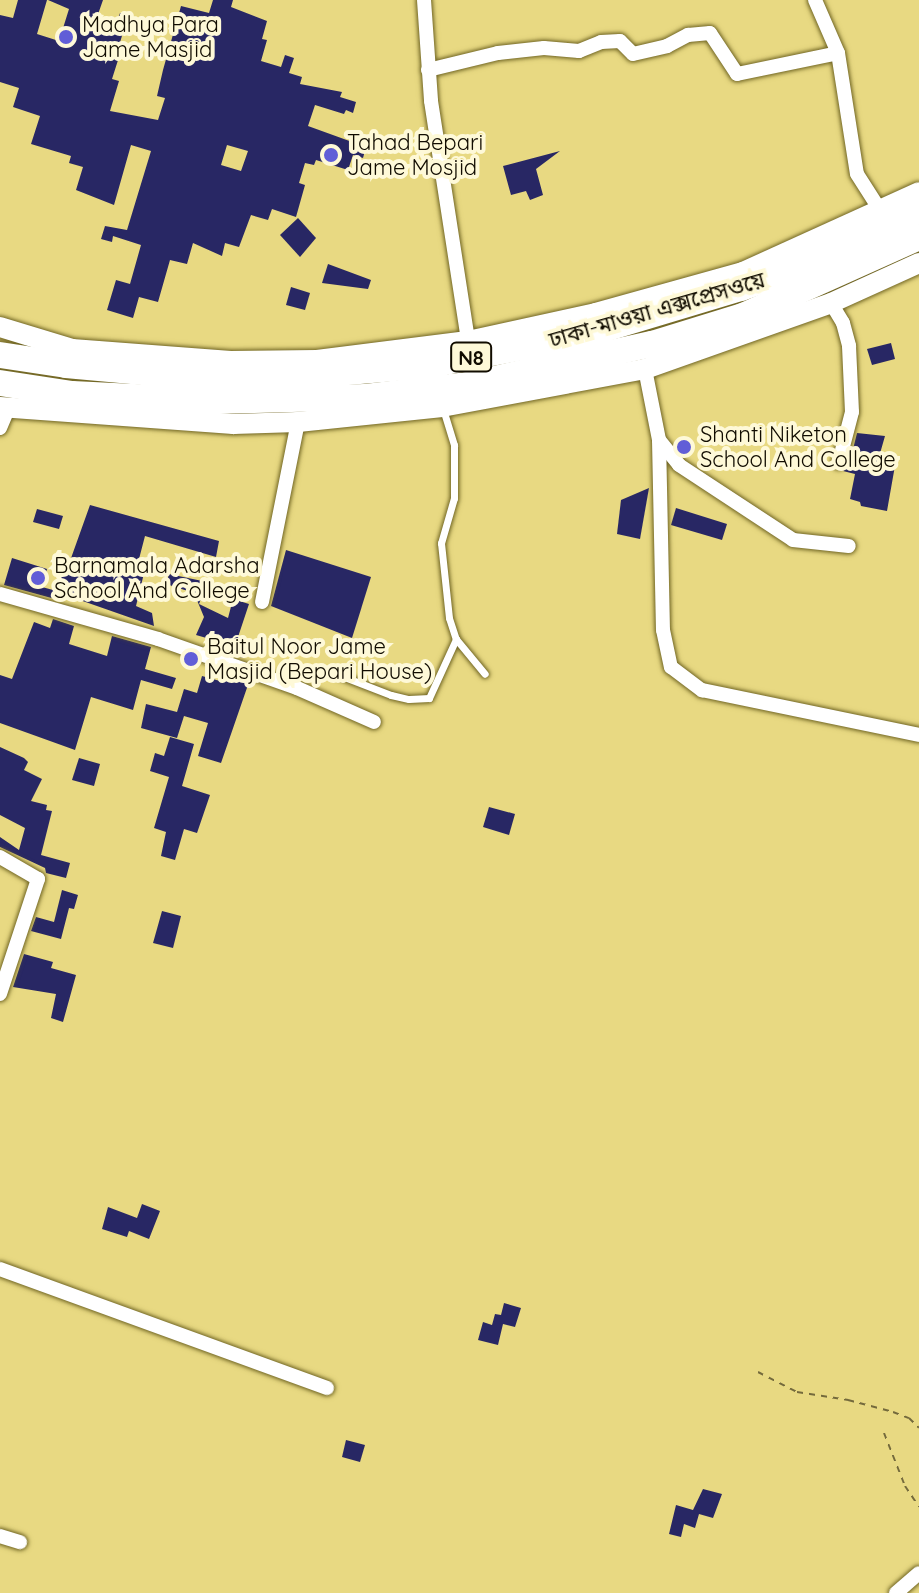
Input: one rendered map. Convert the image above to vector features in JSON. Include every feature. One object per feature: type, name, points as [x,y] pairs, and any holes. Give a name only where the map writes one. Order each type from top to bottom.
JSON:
[{"type":"highway","name":"ঢাকা-মাওয়া এক্সপ্রেসওয়ে","points":[[0,355],[197,377],[301,376],[430,365],[584,335],[741,288],[811,263],[919,210]]},
{"type":"highway","name":"ঢাকা-মাওয়া এক্সপ্রেসওয়ে","points":[[3,399],[72,394],[217,401],[366,397],[468,385],[652,344],[743,316],[919,237]]},
{"type":"main road","points":[[0,327],[72,349],[231,361],[317,360],[468,341],[596,313],[743,272],[919,192]]},
{"type":"main road","points":[[3,399],[233,424],[298,422],[442,407],[645,369],[831,303],[919,263]]},
{"type":"street","points":[[424,0],[428,70],[468,341]]},
{"type":"street","points":[[815,0],[838,53],[857,174],[880,210]]},
{"type":"street","points":[[428,70],[498,53],[544,48],[579,51],[601,42],[620,41],[633,54],[667,46],[688,35],[710,33],[737,74],[838,53]]},
{"type":"street","points":[[831,303],[843,323],[849,346],[852,412],[839,462]]},
{"type":"street","points":[[645,369],[659,440],[663,630],[671,667],[702,690],[919,735]]},
{"type":"street","points":[[0,428],[3,399]]},
{"type":"street","points":[[262,602],[298,422]]},
{"type":"street","points":[[659,440],[679,465],[766,525],[793,540],[849,546]]},
{"type":"street","points":[[0,594],[158,639],[297,688],[374,722]]},
{"type":"street","points":[[0,857],[38,879],[1,985]]},
{"type":"street","points":[[0,1269],[327,1388]]},
{"type":"street","points":[[0,1536],[20,1542]]},
{"type":"street","points":[[896,1593],[919,1573]]},
{"type":"lane","points":[[442,407],[454,445],[454,498],[441,543],[449,618],[456,639],[485,674]]},
{"type":"lane","points":[[334,673],[391,695],[409,699],[429,698],[456,639]]},
{"type":"path","points":[[758,1372],[797,1392],[893,1412],[909,1418],[919,1428]]},
{"type":"path","points":[[884,1433],[905,1486],[919,1507]]},
{"type":"building","points":[[18,0],[47,0],[37,34],[59,41],[69,9],[48,0],[103,0],[96,20],[116,26],[120,13],[134,17],[130,31],[124,29],[116,56],[119,57],[112,79],[119,81],[110,111],[158,120],[165,98],[157,96],[181,6],[209,13],[213,0],[233,0],[231,7],[267,21],[262,39],[267,40],[261,61],[281,67],[285,55],[294,58],[289,73],[302,77],[300,84],[342,92],[340,97],[356,102],[353,113],[346,110],[344,114],[315,105],[308,126],[366,147],[363,158],[353,155],[348,170],[316,160],[314,165],[305,163],[299,183],[305,185],[296,217],[272,209],[268,220],[251,215],[239,247],[225,243],[222,256],[193,243],[187,264],[170,260],[158,302],[139,297],[133,318],[107,310],[116,280],[130,284],[141,245],[113,236],[112,242],[101,239],[105,226],[127,230],[151,151],[131,145],[114,205],[76,190],[83,167],[69,163],[71,156],[31,144],[40,116],[13,107],[19,88],[0,82],[0,15],[13,18]],"holes":[[[227,145],[248,151],[241,171],[221,165]]]},
{"type":"building","points":[[560,151],[536,169],[543,195],[530,200],[526,191],[511,195],[503,166]]},
{"type":"building","points":[[298,218],[316,238],[300,257],[280,235]]},
{"type":"building","points":[[328,264],[371,280],[368,289],[322,283]]},
{"type":"building","points":[[291,287],[310,293],[305,310],[286,305]]},
{"type":"building","points":[[891,343],[895,359],[872,365],[867,349]]},
{"type":"building","points":[[857,433],[885,436],[879,457],[896,460],[887,511],[861,506],[860,502],[850,499],[855,474],[843,471],[849,465]]},
{"type":"building","points":[[649,488],[640,539],[617,534],[621,500]]},
{"type":"building","points":[[90,505],[219,541],[216,557],[145,536],[139,559],[147,561],[136,606],[152,613],[154,626],[57,592],[55,599],[4,585],[12,558],[47,569],[42,587],[53,590],[60,573],[65,575]]},
{"type":"building","points":[[676,508],[727,524],[722,540],[671,525]]},
{"type":"building","points":[[37,509],[63,516],[59,529],[33,522]]},
{"type":"building","points":[[286,550],[371,577],[352,638],[271,606]]},
{"type":"building","points":[[169,574],[207,582],[199,604],[228,618],[233,599],[249,604],[238,637],[249,646],[243,658],[214,648],[217,641],[196,635],[204,617],[194,593],[166,584]]},
{"type":"building","points":[[53,619],[74,626],[69,644],[107,656],[112,636],[151,647],[145,669],[176,678],[172,689],[141,680],[133,710],[91,697],[75,750],[0,723],[0,675],[12,679],[34,622],[50,628]]},
{"type":"building","points":[[222,672],[249,682],[221,763],[198,756],[208,723],[184,716],[177,738],[141,728],[146,704],[177,712],[184,689],[197,693],[202,676],[220,681]]},
{"type":"building","points":[[170,737],[194,744],[182,786],[210,795],[197,833],[184,829],[175,860],[161,856],[166,832],[154,828],[169,777],[150,771],[155,753],[164,756]]},
{"type":"building","points":[[0,747],[24,758],[28,762],[24,770],[42,779],[31,801],[47,805],[46,810],[52,811],[41,855],[70,863],[66,878],[46,873],[45,868],[0,847],[0,837],[19,850],[25,828],[0,815]]},
{"type":"building","points":[[79,758],[100,764],[94,786],[72,780]]},
{"type":"building","points":[[489,807],[515,814],[509,835],[483,827]]},
{"type":"building","points":[[62,890],[78,895],[74,909],[69,908],[61,939],[31,931],[36,917],[54,922]]},
{"type":"building","points":[[162,911],[181,916],[173,948],[153,943]]},
{"type":"building","points":[[24,954],[53,962],[51,968],[76,975],[63,1022],[51,1018],[56,994],[13,987]]},
{"type":"building","points":[[142,1204],[160,1211],[149,1239],[129,1231],[127,1237],[102,1229],[108,1207],[137,1218]]},
{"type":"building","points":[[504,1303],[521,1308],[515,1327],[503,1324],[498,1345],[478,1340],[483,1322],[492,1325],[495,1314],[501,1315]]},
{"type":"building","points":[[346,1440],[365,1445],[360,1462],[342,1457]]},
{"type":"building","points":[[703,1489],[722,1494],[713,1518],[699,1514],[695,1528],[684,1524],[681,1537],[669,1534],[676,1505],[693,1510]]},
{"type":"place","name":"Madhya Para Jame Masjid","points":[[66,37]]},
{"type":"place","name":"Tahad Bepari Jame Mosjid","points":[[331,155]]},
{"type":"place","name":"Shanti Niketon School And College","points":[[684,447]]},
{"type":"place","name":"Barnamala Adarsha School And College","points":[[38,578]]},
{"type":"place","name":"Baitul Noor Jame Masjid (Bepari House)","points":[[191,659]]}]
